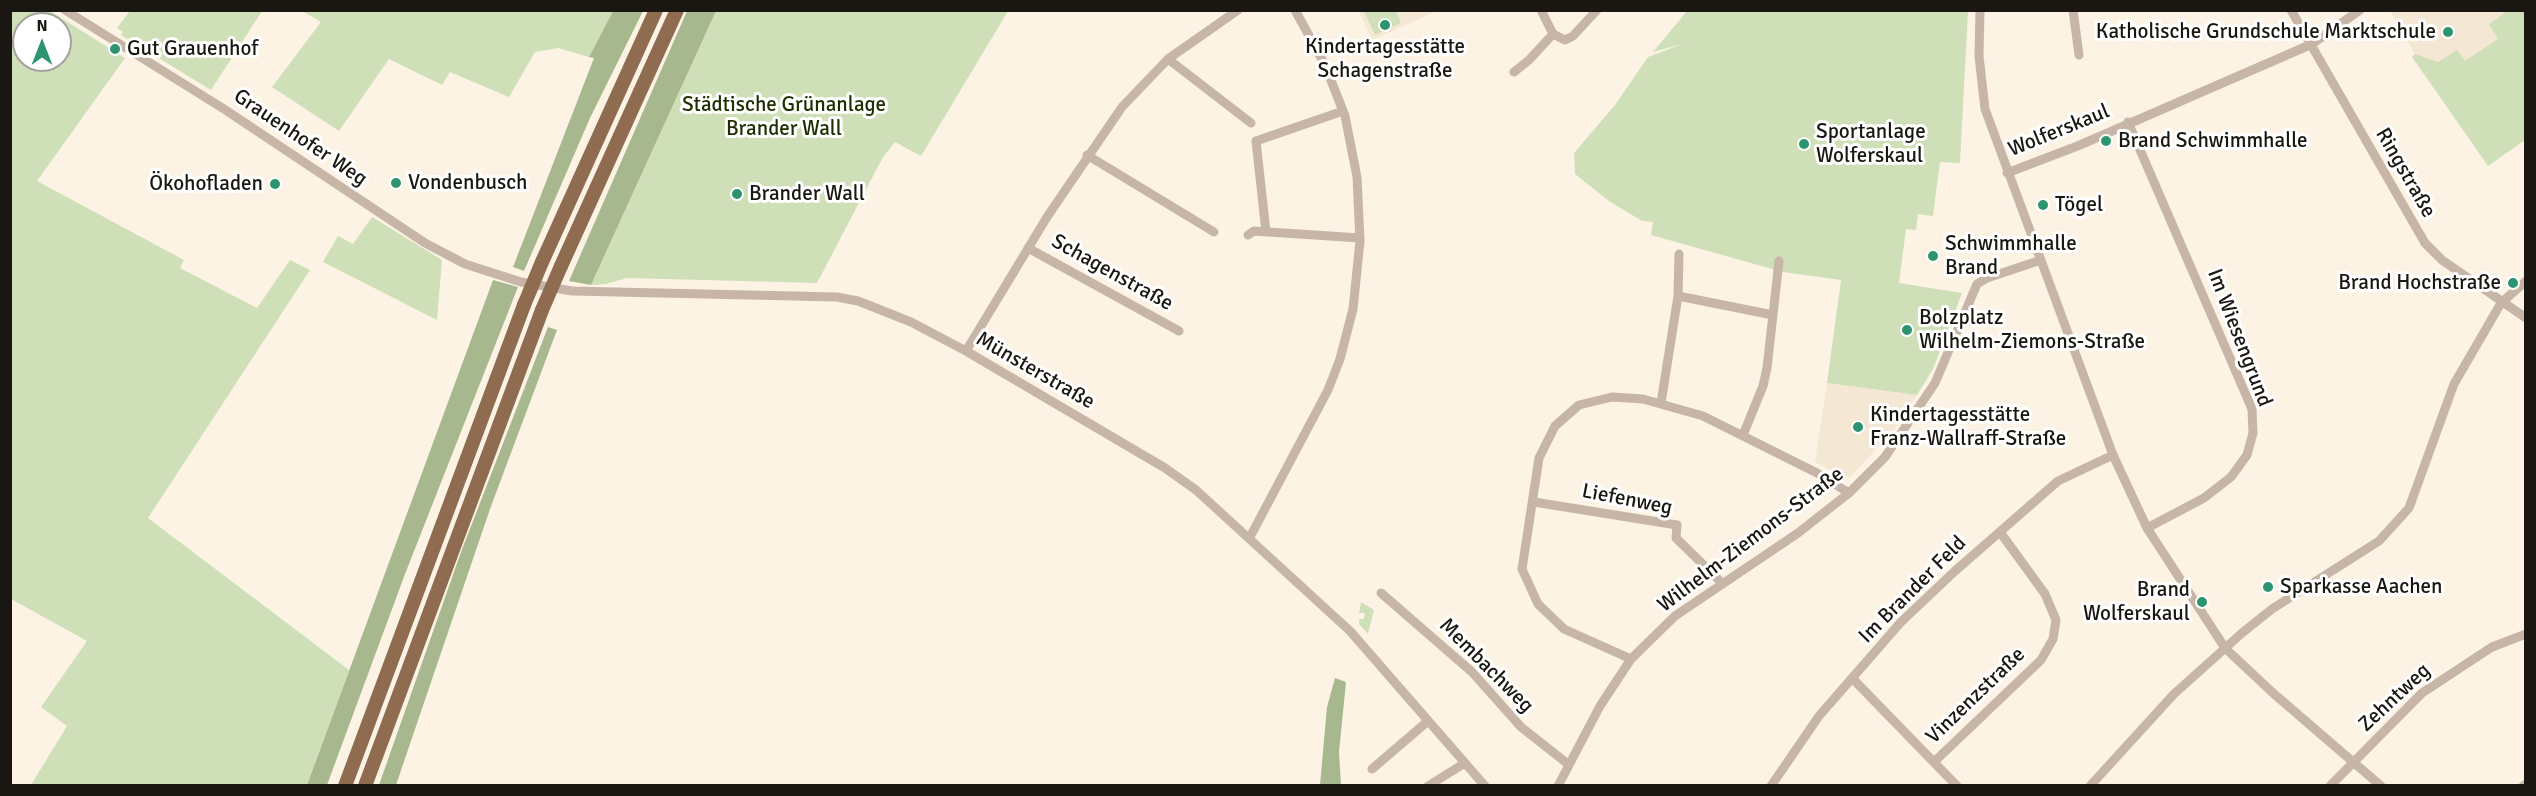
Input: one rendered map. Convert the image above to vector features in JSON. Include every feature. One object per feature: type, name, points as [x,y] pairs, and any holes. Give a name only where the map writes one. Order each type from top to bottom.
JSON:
[{"type":"highway","points":[[345,786],[524,305],[656,10]]},
{"type":"highway","points":[[365,786],[542,310],[677,10]]},
{"type":"street","name":"Grauenhofer Weg","points":[[65,10],[224,110],[425,243],[465,264],[521,282]]},
{"type":"street","name":"Schagenstraße","points":[[966,351],[1087,155],[1122,107],[1168,59],[1238,10]]},
{"type":"street","points":[[1250,537],[1328,390],[1340,359],[1353,309],[1360,238],[1357,177],[1343,111],[1325,65],[1295,10]]},
{"type":"street","points":[[1541,10],[1553,33],[1565,40],[1573,36],[1597,10]]},
{"type":"street","points":[[1980,10],[1980,84],[1985,109],[2007,173]]},
{"type":"street","points":[[2073,10],[2079,55]]},
{"type":"street","name":"Ringstraße","points":[[2291,10],[2425,243],[2442,260],[2501,303],[2526,318]]},
{"type":"street","name":"Wolferskaul","points":[[2360,10],[2312,44],[2007,173],[2113,455],[2148,528],[2225,648],[2273,693],[2381,786]]},
{"type":"street","points":[[1515,72],[1553,33]]},
{"type":"street","points":[[1168,59],[1251,123]]},
{"type":"street","points":[[1266,232],[1256,141],[1343,111]]},
{"type":"street","name":"Im Wiesengrund","points":[[2128,122],[2252,409],[2253,433],[2247,455],[2231,477],[2204,498],[2148,528]]},
{"type":"street","points":[[1087,155],[1214,232]]},
{"type":"street","points":[[1248,235],[1254,231],[1360,238]]},
{"type":"street","name":"Schagenstraße","points":[[1028,248],[1179,331]]},
{"type":"street","points":[[1661,403],[1678,296],[1679,254]]},
{"type":"street","name":"Wilhelm-Ziemons-Straße","points":[[1558,786],[1568,764],[1631,659],[1675,616],[1721,582],[1798,533],[1849,493],[1885,457],[1935,383],[1977,284],[2041,260]]},
{"type":"street","points":[[1743,435],[1763,386],[1779,261]]},
{"type":"street","points":[[2090,786],[2174,694],[2225,648],[2272,609],[2379,541],[2409,508],[2454,384],[2501,303],[2526,281]]},
{"type":"street","name":"Münsterstraße","points":[[521,282],[565,290],[617,294],[837,297],[858,301],[911,322],[966,351],[1165,468],[1196,490],[1250,537],[1350,631],[1485,786]]},
{"type":"street","points":[[1678,296],[1773,315]]},
{"type":"street","points":[[1631,659],[1564,629],[1538,604],[1522,569],[1539,458],[1555,426],[1579,405],[1612,397],[1661,403],[1703,416],[1743,435],[1849,493]]},
{"type":"street","name":"Im Brander Feld","points":[[1771,786],[1819,716],[1901,622],[2058,481],[2113,455]]},
{"type":"street","name":"Liefenweg","points":[[1533,502],[1677,525],[1676,538],[1721,582]]},
{"type":"street","name":"Vinzenzstraße","points":[[1935,761],[2041,660],[2053,639],[2056,620],[2045,594],[2000,532]]},
{"type":"street","name":"Membachweg","points":[[1381,593],[1472,672],[1521,727],[1568,764]]},
{"type":"street","name":"Zehntweg","points":[[2330,786],[2422,693],[2492,647],[2526,634]]},
{"type":"street","points":[[1852,678],[1957,786]]},
{"type":"street","points":[[1372,769],[1428,721]]},
{"type":"street","points":[[1428,786],[1465,763]]},
{"type":"shaded area","name":"Kindertagesstätte Schagenstraße","points":[[1359,11],[1437,11],[1372,40]]},
{"type":"shaded area","name":"Katholische Grundschule Marktschule","points":[[2390,11],[2509,11],[2489,24],[2499,39],[2465,62],[2438,62],[2415,54]]},
{"type":"shaded area","name":"Kindertagesstätte Franz-Wallraff-Straße","points":[[1827,383],[1917,395],[1893,431],[1850,477],[1842,476],[1815,462]]},
{"type":"green space","points":[[11,10],[52,12],[12,12],[12,72],[72,72],[72,25],[125,58],[37,181],[184,260],[180,268],[257,308],[290,260],[310,270],[148,518],[349,670],[307,785],[31,785],[67,726],[41,707],[87,641],[11,599]]},
{"type":"green space","points":[[2509,10],[2525,11],[2525,140],[2488,166],[2412,57],[2415,54],[2438,62],[2457,50],[2465,61],[2498,39],[2489,24]]},
{"type":"green space","points":[[130,11],[262,11],[211,90],[121,35],[123,32],[117,28]]},
{"type":"green space","points":[[302,11],[613,11],[589,57],[558,48],[535,52],[509,97],[450,72],[442,85],[389,59],[339,131],[272,87],[321,22]]},
{"type":"green space","points":[[613,11],[643,11],[590,118],[524,271],[513,267],[594,58],[589,57]]},
{"type":"green space","points":[[687,11],[716,11],[591,285],[569,281]]},
{"type":"green space","name":"Städtische Grünanlage Brander Wall","points":[[716,11],[1008,11],[921,156],[895,142],[883,157],[817,283],[627,278],[606,284],[591,285]]},
{"type":"green space","points":[[1364,11],[1396,11],[1401,23],[1375,35]]},
{"type":"green space","name":"Sportanlage Wolferskaul","points":[[1687,11],[1968,11],[1960,163],[1940,162],[1933,216],[1918,214],[1916,230],[1906,229],[1899,283],[1962,293],[1933,369],[1917,395],[1827,383],[1841,280],[1783,272],[1651,235],[1653,222],[1642,221],[1609,201],[1575,174],[1574,153],[1615,105],[1648,57],[1682,44],[1653,52]]},
{"type":"green space","points":[[372,217],[442,260],[437,320],[323,262],[338,236],[353,244]]},
{"type":"green space","points":[[493,280],[518,287],[405,574],[327,785],[307,785]]},
{"type":"green space","points":[[548,327],[557,330],[490,509],[396,785],[379,785],[461,552]]},
{"type":"green space","points":[[1361,602],[1374,610],[1368,634],[1359,624],[1359,619],[1364,619],[1365,613],[1359,613]]},
{"type":"green space","points":[[1335,678],[1346,682],[1339,752],[1341,785],[1320,785],[1327,707]]},
{"type":"place","name":"Kindertagesstätte Schagenstraße","points":[[1385,25]]},
{"type":"place","name":"Katholische Grundschule Marktschule","points":[[2448,32]]},
{"type":"place","name":"Gut Grauenhof","points":[[115,49]]},
{"type":"place","name":"Brand Schwimmhalle","points":[[2106,141]]},
{"type":"place","name":"Sportanlage Wolferskaul","points":[[1804,144]]},
{"type":"place","name":"Vondenbusch","points":[[396,183]]},
{"type":"place","name":"Ökohofladen","points":[[275,184]]},
{"type":"place","name":"Brander Wall","points":[[737,194]]},
{"type":"place","name":"Tögel","points":[[2043,205]]},
{"type":"place","name":"Schwimmhalle Brand","points":[[1933,256]]},
{"type":"place","name":"Brand Hochstraße","points":[[2513,283]]},
{"type":"place","name":"Bolzplatz Wilhelm-Ziemons-Straße","points":[[1907,330]]},
{"type":"place","name":"Kindertagesstätte Franz-Wallraff-Straße","points":[[1858,427]]},
{"type":"place","name":"Sparkasse Aachen","points":[[2268,587]]},
{"type":"place","name":"Brand Wolferskaul","points":[[2202,602]]}]
